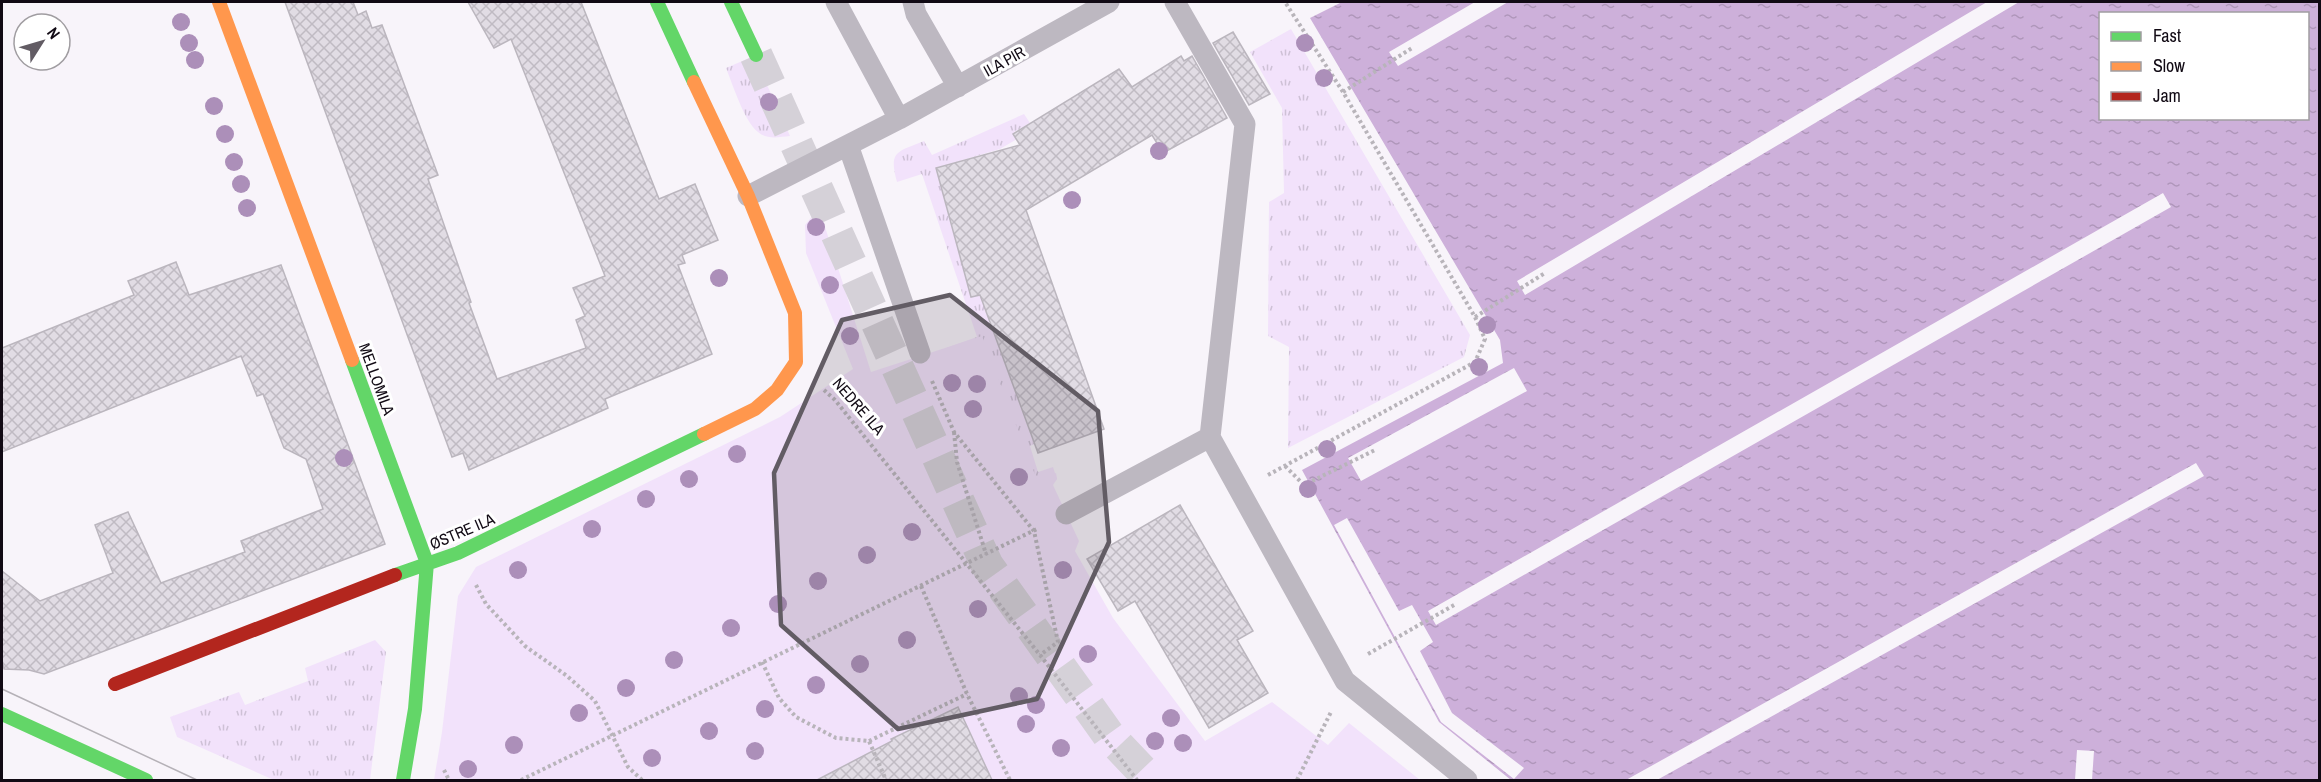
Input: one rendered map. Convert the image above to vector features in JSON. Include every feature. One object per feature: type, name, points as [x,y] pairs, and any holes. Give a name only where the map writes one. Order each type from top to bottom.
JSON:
[{"type":"main road","name":"MELLOMILA","points":[[219,2],[428,563],[415,709],[403,780]]},
{"type":"main road","points":[[657,2],[748,196],[795,313],[795,362]]},
{"type":"main road","points":[[731,2],[756,56]]},
{"type":"main road","name":"ØSTRE ILA","points":[[115,684],[458,553],[755,409],[777,390],[795,362]]},
{"type":"main road","points":[[2,714],[146,780]]},
{"type":"lane","points":[[836,2],[899,119]]},
{"type":"lane","points":[[913,2],[916,14],[958,87]]},
{"type":"lane","name":"ILA PIR","points":[[748,196],[899,119],[1109,2]]},
{"type":"lane","points":[[1175,2],[1245,124],[1210,437],[1345,681],[1467,780]]},
{"type":"lane","points":[[848,145],[920,353]]},
{"type":"lane","points":[[1066,514],[1210,437]]},
{"type":"path","points":[[1240,490],[1475,362],[1485,339],[1475,317],[1343,92],[1285,2]]},
{"type":"path","points":[[1343,92],[1412,48]]},
{"type":"path","points":[[1475,317],[1545,273]]},
{"type":"path","points":[[920,353],[954,432],[1034,531],[1058,642],[1040,655]]},
{"type":"path","name":"NEDRE ILA","points":[[795,362],[836,400],[1137,780]]},
{"type":"path","points":[[954,432],[957,462],[986,554]]},
{"type":"path","points":[[1285,466],[1304,485],[1375,450]]},
{"type":"path","points":[[521,780],[1034,531]]},
{"type":"path","points":[[458,553],[486,604],[525,646],[567,676],[595,701],[628,767],[642,780]]},
{"type":"path","points":[[921,586],[967,694],[1010,780]]},
{"type":"path","points":[[1384,644],[1456,604]]},
{"type":"path","points":[[762,662],[779,698],[796,717],[836,738],[869,741],[967,694]]},
{"type":"path","points":[[1298,780],[1345,681]]},
{"type":"path","points":[[869,741],[886,780]]},
{"type":"highlighted area","points":[[950,295],[1098,411],[1109,542],[1037,699],[898,729],[781,625],[774,473],[842,320]]},
{"type":"green space","points":[[1291,29],[1470,335],[1464,357],[1288,448],[1289,347],[1268,336],[1269,202],[1284,193],[1282,108],[1250,52]]},
{"type":"green space","points":[[754,56],[790,136],[762,135],[748,120],[739,102],[726,68]]},
{"type":"green space","points":[[1024,114],[1030,123],[1014,132],[1017,139],[1000,149],[936,168],[971,296],[980,294],[1034,444],[1030,446],[1038,472],[1053,467],[1057,479],[1024,500],[946,348],[977,337],[922,174],[897,182],[894,164],[897,154],[902,150],[924,141],[932,155]]},
{"type":"green space","points":[[819,208],[871,372],[982,336],[1037,480],[1056,473],[1057,479],[1053,485],[1079,541],[1075,551],[1113,618],[1205,741],[1272,702],[1328,745],[1349,723],[1420,780],[434,780],[458,596],[476,567],[780,417],[853,369],[806,253],[805,225]]},
{"type":"green space","points":[[375,640],[386,652],[370,780],[274,780],[177,737],[170,717],[239,692],[245,705],[308,681],[305,668]]},
{"type":"water","points":[[1342,2],[2319,2],[2319,780],[1511,780],[1439,722],[1302,470],[1503,363],[1500,340],[1310,18]]},
{"type":"pier","points":[[1475,2],[1508,2],[1398,66],[1389,52]]},
{"type":"pier","points":[[1987,2],[2019,2],[1525,295],[1517,281]]},
{"type":"pier","points":[[2163,193],[2171,207],[1436,625],[1428,611]]},
{"type":"pier","points":[[1514,368],[1527,391],[1361,481],[1348,458]]},
{"type":"pier","points":[[2196,463],[2204,476],[1657,780],[1626,780]]},
{"type":"pier","points":[[1347,518],[1399,611],[1412,605],[1433,642],[1420,651],[1452,713],[1524,768],[1514,779],[1441,722],[1334,525]]},
{"type":"pier","points":[[2077,750],[2094,751],[2092,780],[2075,780]]},
{"type":"building","points":[[285,2],[353,2],[358,15],[366,11],[372,28],[382,25],[438,175],[428,179],[497,379],[586,348],[576,320],[585,316],[573,288],[605,276],[511,39],[494,48],[468,2],[581,2],[659,199],[695,184],[718,240],[682,255],[685,263],[678,265],[712,354],[605,399],[608,408],[469,470],[463,453],[452,457]]},
{"type":"building","points":[[1233,32],[1270,94],[1249,105],[1213,43]]},
{"type":"building","points":[[1181,56],[1184,61],[1192,56],[1227,118],[1163,153],[1152,135],[1026,210],[1104,429],[1038,453],[980,295],[971,297],[936,168],[1020,145],[1013,134],[1119,69],[1132,87]]},
{"type":"building","points":[[176,262],[189,295],[281,265],[385,544],[44,674],[29,670],[4,669],[2,660],[2,571],[40,601],[113,573],[95,525],[128,512],[161,583],[245,552],[241,541],[323,509],[306,459],[284,448],[263,394],[257,396],[241,356],[2,452],[2,348],[134,295],[128,281]]},
{"type":"building","points":[[1180,505],[1253,631],[1237,640],[1268,693],[1209,728],[1135,601],[1118,611],[1087,559]]},
{"type":"building","points":[[958,707],[992,780],[817,780],[892,741],[891,739]]},
{"type":"tunnel","points":[[756,55],[987,565],[1110,737],[1151,780]]},
{"type":"tram line","points":[[2,689],[197,780]]},
{"type":"traffic: fast","points":[[657,2],[694,82]]},
{"type":"traffic: fast","points":[[731,2],[756,55]]},
{"type":"traffic: fast","points":[[352,360],[427,563],[415,709],[403,780]]},
{"type":"traffic: fast","points":[[395,575],[458,553],[704,434]]},
{"type":"traffic: fast","points":[[2,714],[146,780]]},
{"type":"traffic: slow","points":[[219,2],[352,360]]},
{"type":"traffic: slow","points":[[694,82],[748,196],[795,313],[796,362],[777,390],[755,409],[704,434]]},
{"type":"traffic: jam","points":[[115,684],[395,575]]}]
